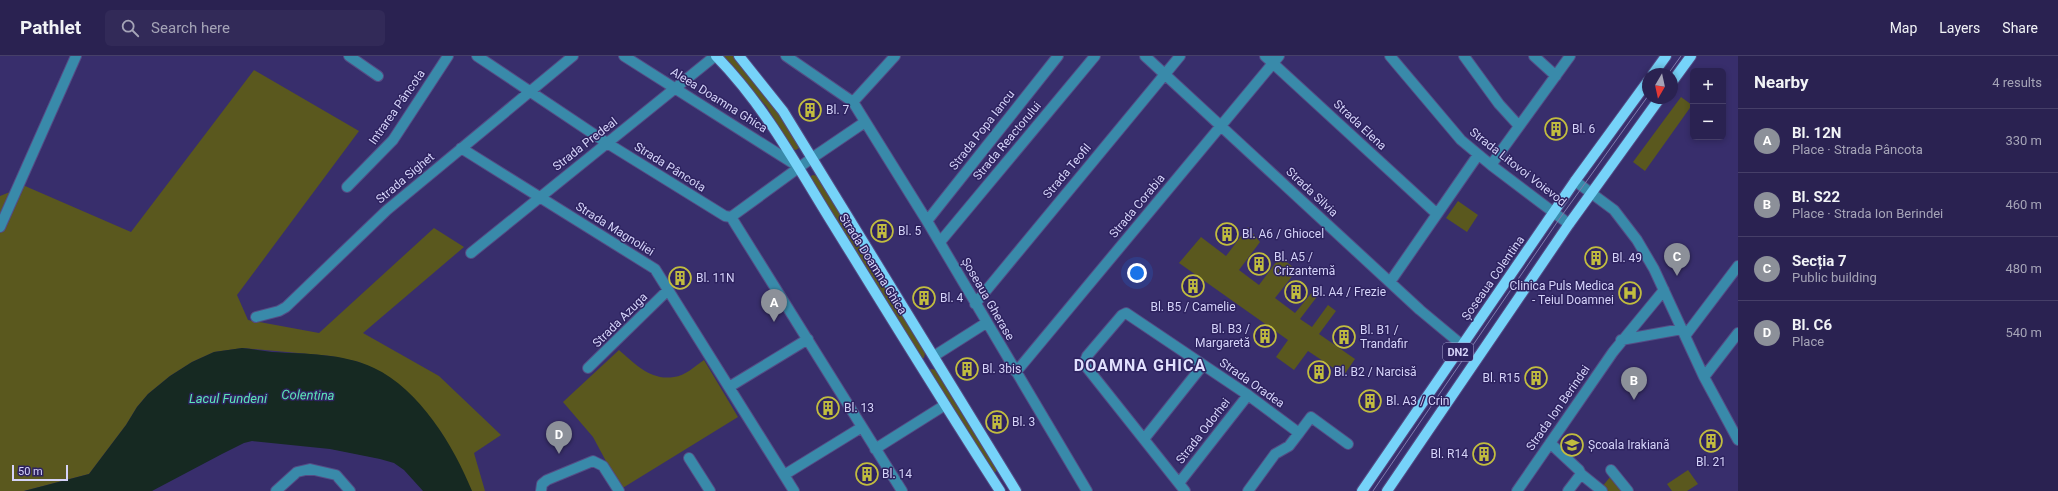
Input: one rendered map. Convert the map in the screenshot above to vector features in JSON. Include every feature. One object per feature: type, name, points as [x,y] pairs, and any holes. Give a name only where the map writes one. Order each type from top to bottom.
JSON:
[{"type":"main road","name":"Strada Doamna Ghica","points":[[716,56],[733,73],[758,104],[799,167],[945,405],[1000,491]]},
{"type":"main road","name":"Strada Doamna Ghica","points":[[739,56],[777,102],[1016,491]]},
{"type":"main road","points":[[1657,68],[1666,56]]},
{"type":"main road","points":[[1678,74],[1691,56]]},
{"type":"main road","name":"Șoseaua Colentina","points":[[1362,491],[1575,181],[1642,89]]},
{"type":"main road","name":"DN2","points":[[1387,491],[1570,224],[1656,104]]},
{"type":"street","points":[[0,228],[76,56]]},
{"type":"street","points":[[349,56],[378,76]]},
{"type":"street","name":"Intrarea Pâncota","points":[[347,187],[393,140],[448,56]]},
{"type":"street","name":"Strada Pâncota","points":[[477,56],[607,142],[725,216],[731,217]]},
{"type":"street","name":"Strada Sighet","points":[[256,317],[279,311],[286,307],[382,214],[573,56]]},
{"type":"street","name":"Aleea Doamna Ghica","points":[[624,56],[799,167]]},
{"type":"street","name":"Strada Predeal","points":[[471,253],[538,197],[716,56]]},
{"type":"street","name":"Șoseaua Gherase","points":[[786,56],[853,102],[940,242],[986,323],[1087,491]]},
{"type":"street","points":[[853,102],[895,56]]},
{"type":"street","name":"Strada Popa Iancu","points":[[927,221],[1058,56]]},
{"type":"street","name":"Strada Reactorului","points":[[940,242],[1095,56]]},
{"type":"street","name":"Strada Silvia","points":[[1145,56],[1390,282],[1462,345]]},
{"type":"street","name":"Strada Teofil","points":[[975,304],[1180,56]]},
{"type":"street","name":"Strada Litovoi Voievod","points":[[1390,56],[1461,140],[1490,165],[1570,224]]},
{"type":"street","points":[[1464,56],[1499,104],[1519,126]]},
{"type":"street","points":[[1534,56],[1556,76]]},
{"type":"street","points":[[1490,165],[1570,56]]},
{"type":"street","name":"Strada Corabia","points":[[1016,372],[1220,126],[1272,58]]},
{"type":"street","name":"Strada Elena","points":[[1272,58],[1437,214]]},
{"type":"street","points":[[865,122],[799,167],[731,217],[902,491]]},
{"type":"street","name":"Strada Magnoliei","points":[[461,148],[655,269],[794,491]]},
{"type":"street","points":[[1390,282],[1478,155]]},
{"type":"street","points":[[1575,181],[1614,210],[1632,232],[1664,290],[1704,377],[1738,440]]},
{"type":"street","points":[[1622,340],[1683,332],[1738,266]]},
{"type":"street","name":"Strada Azuga","points":[[588,368],[668,290]]},
{"type":"street","name":"Strada Ion Berindei","points":[[1517,491],[1622,340],[1664,290]]},
{"type":"street","name":"Strada Oradea","points":[[1182,487],[1084,364],[1087,356],[1122,315],[1126,313],[1248,395],[1299,433]]},
{"type":"street","points":[[934,356],[986,323]]},
{"type":"street","points":[[1704,377],[1738,333]]},
{"type":"street","points":[[729,387],[808,339]]},
{"type":"street","points":[[1144,440],[1203,365]]},
{"type":"street","name":"Strada Odorhei","points":[[1182,487],[1248,395]]},
{"type":"street","points":[[875,449],[945,405]]},
{"type":"street","points":[[1248,491],[1275,454],[1289,446],[1311,417],[1348,444]]},
{"type":"street","points":[[784,475],[862,427]]},
{"type":"street","points":[[1550,443],[1577,466],[1581,474],[1600,489]]},
{"type":"street","points":[[689,458],[710,491]]},
{"type":"street","points":[[541,491],[542,484],[547,480],[593,461],[603,466],[619,491]]},
{"type":"street","points":[[276,491],[292,476],[304,469],[329,472],[340,478],[350,491]]},
{"type":"street","points":[[1610,470],[1628,491]]},
{"type":"street","points":[[1568,491],[1581,474]]},
{"type":"shaded area","points":[[722,56],[733,56],[760,88],[800,145],[799,148],[796,150],[792,149],[767,107]]},
{"type":"shaded area","points":[[254,70],[359,131],[237,295],[248,320],[319,333],[434,228],[464,247],[363,333],[439,376],[501,435],[474,453],[485,491],[472,491],[441,432],[404,390],[382,373],[359,362],[331,356],[243,348],[214,352],[192,362],[170,376],[148,394],[89,474],[24,491],[0,491],[0,196],[25,186],[131,232]]},
{"type":"shaded area","points":[[1681,97],[1690,104],[1690,108],[1645,171],[1633,162],[1676,104],[1678,104]]},
{"type":"shaded area","points":[[811,176],[817,176],[925,353],[924,358],[920,358],[811,180]]},
{"type":"shaded area","points":[[1458,201],[1478,215],[1467,232],[1446,218]]},
{"type":"shaded area","points":[[1248,227],[1260,242],[1239,270],[1259,285],[1280,257],[1297,270],[1275,298],[1295,313],[1314,290],[1319,294],[1300,319],[1312,327],[1328,305],[1336,311],[1319,334],[1355,359],[1344,375],[1308,351],[1294,370],[1276,357],[1288,340],[1179,263],[1201,237],[1226,256]]},
{"type":"shaded area","points":[[619,350],[644,370],[651,374],[666,378],[682,375],[704,360],[738,417],[621,489],[593,437],[563,402]]},
{"type":"shaded area","points":[[929,370],[935,370],[996,469],[996,472],[991,471]]},
{"type":"shaded area","points":[[1688,470],[1698,484],[1687,491],[1672,491],[1667,484]]},
{"type":"shaded area","points":[[1610,477],[1622,491],[1607,491],[1602,487]]},
{"type":"water","name":"Lacul Fundeni","points":[[242,348],[272,352],[324,355],[349,359],[374,368],[390,377],[420,404],[433,420],[455,456],[472,491],[423,491],[404,470],[394,463],[330,449],[252,441],[244,443],[222,454],[152,491],[24,491],[89,474],[148,394],[170,376],[192,362],[214,352]]},
{"type":"tram line","points":[[1672,68],[1681,56]]},
{"type":"tram line","points":[[1373,491],[1560,218],[1642,104]]},
{"type":"place","name":"Bl. 7","points":[[810,110]]},
{"type":"place","name":"Bl. 6","points":[[1556,129]]},
{"type":"place","name":"Bl. 5","points":[[882,231]]},
{"type":"place","name":"Bl. A6 / Ghiocel","points":[[1227,234]]},
{"type":"place","name":"Bl. 49","points":[[1596,258]]},
{"type":"place","name":"Bl. A5 / Crizantemă","points":[[1259,264]]},
{"type":"place","name":"Secția 7","points":[[1677,276]]},
{"type":"place","name":"Bl. 11N","points":[[680,278]]},
{"type":"place","name":"Bl. B5 / Camelie","points":[[1193,286]]},
{"type":"place","name":"Bl. A4 / Frezie","points":[[1296,292]]},
{"type":"place","name":"Clinica Puls Medica - Teiul Doamnei","points":[[1630,293]]},
{"type":"place","name":"Bl. 4","points":[[924,298]]},
{"type":"place","name":"Bl. 12N","points":[[774,322]]},
{"type":"place","name":"Bl. B3 / Margaretă","points":[[1265,336]]},
{"type":"place","name":"Bl. B1 / Trandafir","points":[[1344,337]]},
{"type":"place","name":"Bl. 3bis","points":[[967,369]]},
{"type":"place","name":"Bl. B2 / Narcisă","points":[[1319,372]]},
{"type":"place","name":"Bl. R15","points":[[1536,378]]},
{"type":"place","name":"Bl. S22","points":[[1634,400]]},
{"type":"place","name":"Bl. A3 / Crin","points":[[1370,401]]},
{"type":"place","name":"Bl. 13","points":[[828,408]]},
{"type":"place","name":"Bl. 3","points":[[997,422]]},
{"type":"place","name":"Bl. 21","points":[[1711,441]]},
{"type":"place","name":"Școala Irakiană","points":[[1572,445]]},
{"type":"place","name":"Bl. C6","points":[[559,454]]},
{"type":"place","name":"Bl. R14","points":[[1484,454]]},
{"type":"place","name":"Bl. 14","points":[[867,474]]},
{"type":"district","name":"DOAMNA GHICA","points":[[1140,365]]},
{"type":"water label","name":"Colentina","points":[[308,395]]}]
